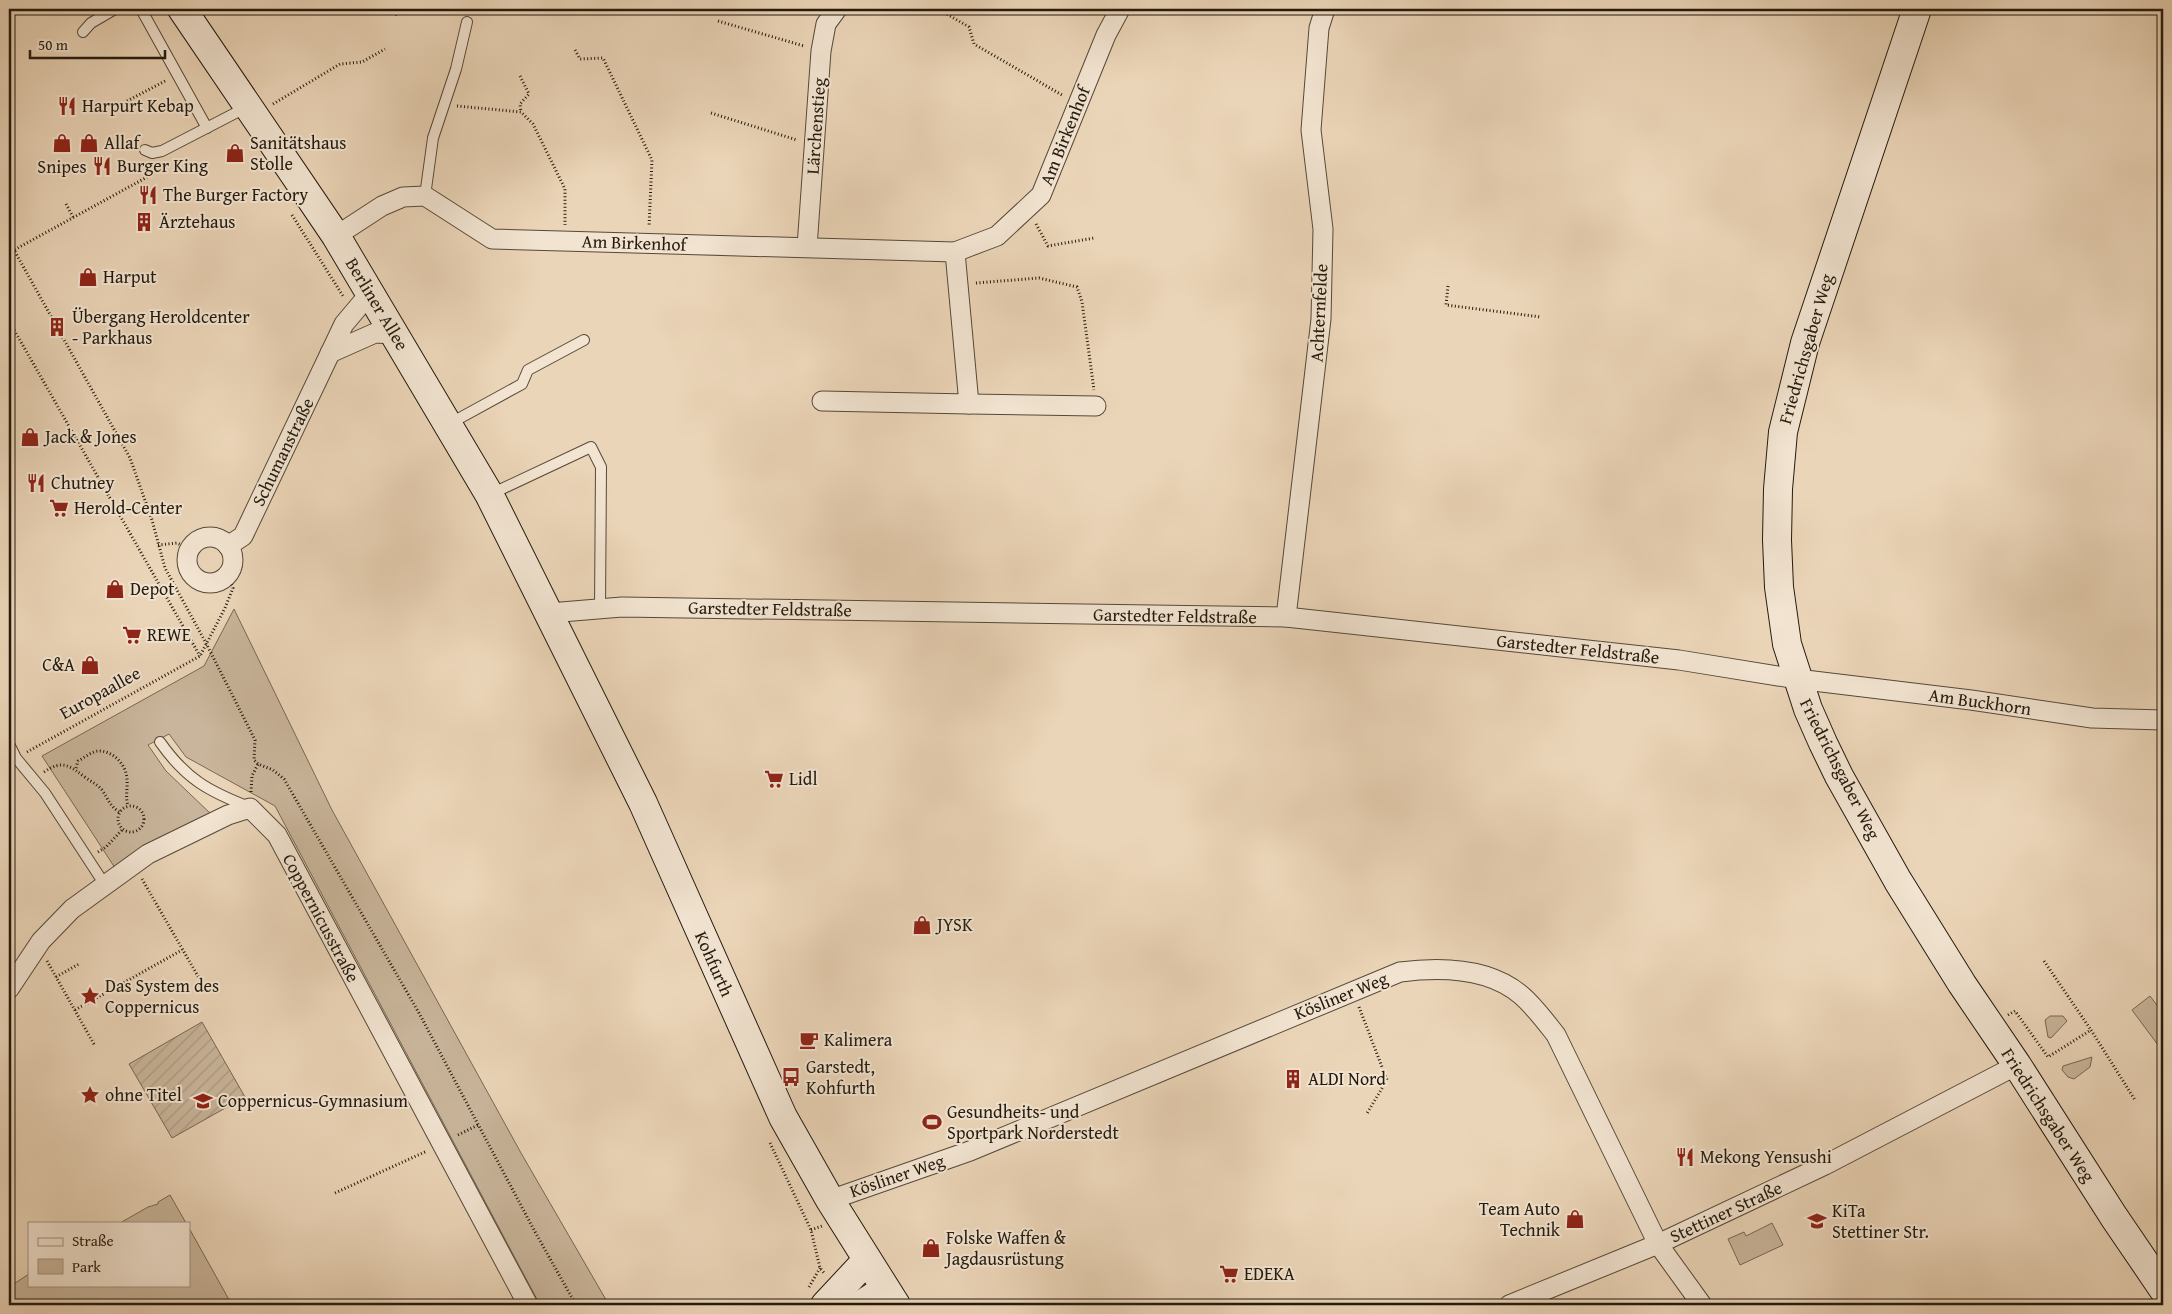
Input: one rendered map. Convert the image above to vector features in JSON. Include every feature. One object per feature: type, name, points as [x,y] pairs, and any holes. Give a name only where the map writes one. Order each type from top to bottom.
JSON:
[{"type":"street","name":"Berliner Allee","points":[[182,9],[336,236],[363,301],[395,334],[489,494],[549,613]]},
{"type":"street","name":"Lärchenstieg","points":[[807,247],[821,51],[826,24],[838,9]]},
{"type":"street","name":"Am Birkenhof","points":[[425,196],[492,239],[955,252],[997,236],[1041,195],[1106,35],[1120,9]]},
{"type":"street","name":"Achternfelde","points":[[1286,617],[1321,319],[1323,229],[1311,130],[1319,28],[1326,9]]},
{"type":"street","name":"Friedrichsgaber Weg","points":[[1917,9],[1805,343],[1783,432],[1778,489],[1779,587],[1787,644],[1796,679],[1839,776],[1898,881],[1962,984],[2163,1289]]},
{"type":"street","points":[[336,236],[382,206],[403,197],[425,196]]},
{"type":"street","points":[[955,252],[969,404]]},
{"type":"street","name":"Schumanstraße","points":[[228,546],[243,536],[344,324],[363,301]]},
{"type":"street","points":[[330,353],[375,334],[395,334]]},
{"type":"street","points":[[822,401],[1096,406]]},
{"type":"street","points":[[208,538],[219,539],[228,546],[233,556],[232,567],[227,576],[218,582],[206,583],[196,579],[190,570],[187,560],[190,549],[198,541],[208,538]]},
{"type":"street","name":"Garstedter Feldstraße","points":[[549,613],[600,608],[652,608],[1286,617],[1679,660],[1796,679]]},
{"type":"street","name":"Kohfurth","points":[[549,613],[643,803],[783,1117],[830,1200],[891,1297]]},
{"type":"street","name":"Am Buckhorn","points":[[1796,679],[1961,699],[2092,718],[2163,720]]},
{"type":"street","points":[[9,988],[38,946],[72,909],[133,863],[228,815],[250,808]]},
{"type":"street","name":"Coppernicusstraße","points":[[250,808],[276,835],[528,1305]]},
{"type":"street","name":"Kösliner Weg","points":[[830,1200],[970,1151],[1352,990],[1400,972],[1447,969],[1473,973],[1495,980],[1520,994],[1537,1011],[1556,1035],[1658,1244],[1702,1305]]},
{"type":"street","name":"Stettiner Straße","points":[[1509,1305],[1658,1244],[1825,1165],[2017,1065]]},
{"type":"street","points":[[825,1305],[867,1260]]},
{"type":"street","points":[[861,1305],[891,1297]]},
{"type":"lane","points":[[83,32],[91,23],[115,9]]},
{"type":"lane","points":[[140,9],[207,128]]},
{"type":"lane","points":[[425,196],[433,138],[456,69],[467,22]]},
{"type":"lane","points":[[146,150],[152,154],[162,151],[207,128],[250,111]]},
{"type":"lane","points":[[448,424],[522,384],[528,370],[584,340]]},
{"type":"lane","points":[[489,494],[591,447],[601,467],[600,608]]},
{"type":"lane","points":[[160,742],[175,763],[189,776],[208,789],[250,808]]},
{"type":"lane","points":[[9,744],[16,758],[35,781],[105,885]]},
{"type":"path","points":[[395,15],[406,9]]},
{"type":"path","points":[[938,9],[969,27],[974,44],[1078,104]]},
{"type":"path","points":[[718,21],[821,51]]},
{"type":"path","points":[[250,111],[340,64],[362,62],[385,49]]},
{"type":"path","points":[[575,50],[580,59],[602,58],[652,160],[648,243]]},
{"type":"path","points":[[127,101],[177,74]]},
{"type":"path","points":[[520,76],[529,94],[520,104],[521,112],[533,124],[565,189],[565,241]]},
{"type":"path","points":[[444,105],[521,112]]},
{"type":"path","points":[[711,113],[814,146]]},
{"type":"path","points":[[9,253],[177,160]]},
{"type":"path","points":[[66,204],[73,217]]},
{"type":"path","points":[[1027,208],[1048,246],[1094,238]]},
{"type":"path","points":[[292,214],[344,298],[363,301]]},
{"type":"path","points":[[14,250],[130,458],[164,568],[207,645],[255,740],[254,760],[258,764],[273,770],[284,779],[419,1013],[576,1305]]},
{"type":"path","points":[[958,284],[1039,278],[1077,287],[1082,302],[1096,406]]},
{"type":"path","points":[[1448,286],[1446,305],[1541,317]]},
{"type":"path","points":[[9,320],[200,656],[207,645],[232,588],[227,576]]},
{"type":"path","points":[[158,545],[178,543],[190,549]]},
{"type":"path","name":"Europaallee","points":[[16,758],[200,656]]},
{"type":"path","points":[[76,768],[78,762],[97,751],[109,753],[119,759],[127,778],[126,799],[128,806]]},
{"type":"path","points":[[250,808],[252,776],[258,764]]},
{"type":"path","points":[[35,781],[53,766],[66,765],[76,768],[96,783],[112,808],[119,812]]},
{"type":"path","points":[[128,806],[139,808],[143,813],[144,820],[137,830],[131,832],[123,829],[118,823],[119,812],[128,806]]},
{"type":"path","points":[[87,858],[106,847],[123,829]]},
{"type":"path","points":[[133,863],[203,985]]},
{"type":"path","points":[[38,946],[95,1046]]},
{"type":"path","points":[[75,1010],[182,950]]},
{"type":"path","points":[[2044,961],[2092,1030],[2135,1100]]},
{"type":"path","points":[[56,977],[79,964]]},
{"type":"path","points":[[1352,990],[1387,1080],[1366,1115]]},
{"type":"path","points":[[1990,1026],[2015,1011],[2048,1057],[2092,1030]]},
{"type":"path","points":[[335,1193],[441,1144],[478,1124]]},
{"type":"path","points":[[811,1230],[820,1268]]},
{"type":"green space","points":[[234,609],[332,810],[521,1153],[609,1305],[540,1305],[275,806],[186,757],[169,734],[148,745],[166,771],[212,815],[117,871],[42,756],[204,666]]},
{"type":"green space","points":[[2150,996],[2163,1013],[2163,1041],[2158,1045],[2132,1010]]},
{"type":"green space","points":[[2050,1016],[2063,1016],[2067,1021],[2051,1038],[2048,1037],[2045,1020]]},
{"type":"green space","points":[[202,1022],[245,1097],[172,1138],[129,1064]]},
{"type":"green space","points":[[2092,1057],[2090,1067],[2074,1079],[2068,1077],[2062,1070],[2063,1066]]},
{"type":"green space","points":[[170,1195],[185,1222],[122,1222],[148,1207],[158,1204],[158,1202]]},
{"type":"green space","points":[[1772,1223],[1783,1245],[1740,1265],[1728,1239],[1744,1232],[1746,1236]]},
{"type":"green space","points":[[190,1230],[232,1305],[9,1305],[9,1287],[28,1275],[28,1286],[190,1286]]},
{"type":"place","name":"Harpurt Kebap","points":[[67,106]]},
{"type":"place","name":"Snipes","points":[[62,143]]},
{"type":"place","name":"Allaf","points":[[89,143]]},
{"type":"place","name":"Sanitätshaus Stolle","points":[[235,153]]},
{"type":"place","name":"Burger King","points":[[102,166]]},
{"type":"place","name":"The Burger Factory","points":[[148,195]]},
{"type":"place","name":"Ärztehaus","points":[[144,222]]},
{"type":"place","name":"Harput","points":[[88,277]]},
{"type":"place","name":"Übergang Heroldcenter - Parkhaus","points":[[57,327]]},
{"type":"place","name":"Jack & Jones","points":[[30,437]]},
{"type":"place","name":"Chutney","points":[[36,483]]},
{"type":"place","name":"Herold-Center","points":[[59,508]]},
{"type":"place","name":"Depot","points":[[115,589]]},
{"type":"place","name":"REWE","points":[[132,635]]},
{"type":"place","name":"C&A","points":[[90,665]]},
{"type":"place","name":"Lidl","points":[[774,779]]},
{"type":"place","name":"JYSK","points":[[922,925]]},
{"type":"place","name":"Das System des Coppernicus","points":[[90,996]]},
{"type":"place","name":"Kalimera","points":[[809,1040]]},
{"type":"place","name":"Garstedt, Kohfurth","points":[[791,1077]]},
{"type":"place","name":"ALDI Nord","points":[[1293,1079]]},
{"type":"place","name":"ohne Titel","points":[[90,1095]]},
{"type":"place","name":"Coppernicus-Gymnasium","points":[[203,1101]]},
{"type":"place","name":"Gesundheits- und Sportpark Norderstedt","points":[[932,1122]]},
{"type":"place","name":"Mekong Yensushi","points":[[1685,1157]]},
{"type":"place","name":"Team Auto Technik","points":[[1575,1219]]},
{"type":"place","name":"KiTa Stettiner Str.","points":[[1817,1221]]},
{"type":"place","name":"Folske Waffen & Jagdausrüstung","points":[[931,1248]]},
{"type":"place","name":"EDEKA","points":[[1229,1274]]}]
